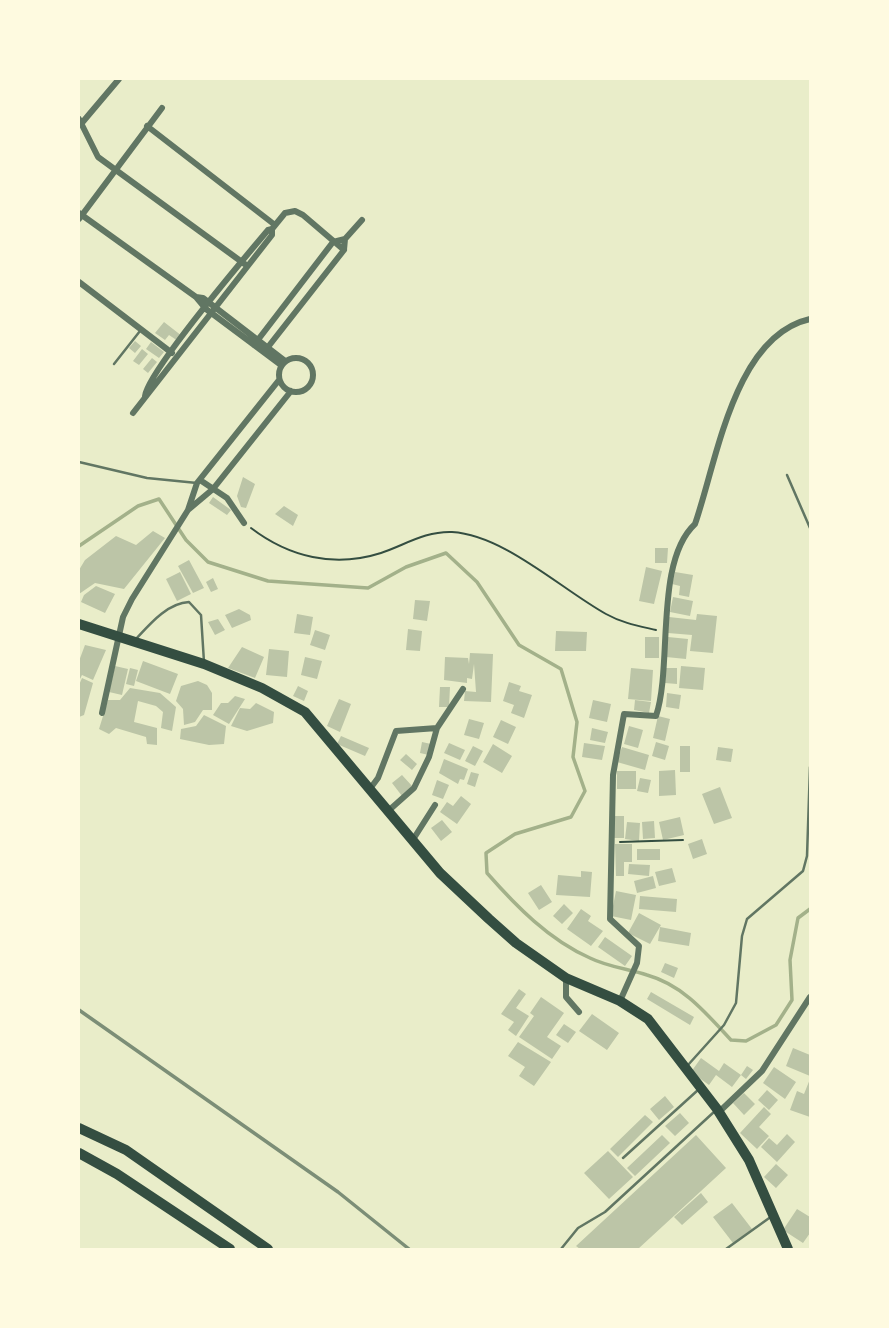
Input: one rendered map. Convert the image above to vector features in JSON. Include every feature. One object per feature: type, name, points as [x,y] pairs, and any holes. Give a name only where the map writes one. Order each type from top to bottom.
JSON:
[{"type":"highway","points":[[79,624],[204,664],[262,688],[305,712],[387,812],[414,838],[440,873],[489,919],[516,943],[566,978],[620,1001],[648,1019],[718,1110],[749,1160],[788,1249]]},
{"type":"highway","points":[[79,1128],[126,1150],[268,1249]]},
{"type":"highway","points":[[79,1153],[117,1174],[230,1249]]},
{"type":"street","points":[[119,79],[80,121],[93,152],[244,264]]},
{"type":"street","points":[[162,108],[80,215],[283,363]]},
{"type":"street","points":[[147,126],[274,227]]},
{"type":"street","points":[[133,413],[174,354],[244,264],[272,235],[274,227],[285,213],[295,211],[344,250]]},
{"type":"street","points":[[256,342],[333,242],[345,239],[362,220]]},
{"type":"street","points":[[268,347],[344,250],[345,239]]},
{"type":"street","points":[[79,282],[174,354]]},
{"type":"street","points":[[620,1001],[637,963],[639,946],[610,919],[614,763],[624,714],[656,716],[664,632],[681,537],[695,524],[740,382],[765,346],[786,330],[810,319]]},
{"type":"street","points":[[256,342],[268,347],[283,363]]},
{"type":"street","points":[[188,510],[201,502],[213,489],[291,391],[307,388],[313,373],[309,363],[300,358],[283,363]]},
{"type":"street","points":[[102,713],[119,636],[132,599],[188,510],[198,482],[279,380],[283,363]]},
{"type":"street","points":[[279,380],[291,391]]},
{"type":"street","points":[[198,482],[231,502],[244,523]]},
{"type":"street","points":[[387,812],[414,788],[429,757],[437,728],[463,689]]},
{"type":"street","points":[[369,790],[378,778],[396,731],[437,728]]},
{"type":"street","points":[[414,838],[435,805]]},
{"type":"street","points":[[566,978],[566,998],[579,1012]]},
{"type":"street","points":[[718,1110],[762,1071],[810,997]]},
{"type":"lane","points":[[114,364],[142,329]]},
{"type":"lane","points":[[79,462],[118,468],[147,478],[198,482]]},
{"type":"lane","points":[[787,475],[810,528]]},
{"type":"lane","points":[[135,640],[163,613],[180,602],[189,602],[201,615],[204,664]]},
{"type":"lane","points":[[684,1069],[724,1025],[737,1003],[742,936],[747,919],[803,871],[807,856],[810,766]]},
{"type":"lane","points":[[623,1158],[700,1088]]},
{"type":"lane","points":[[561,1249],[578,1228],[605,1212],[718,1110]]},
{"type":"lane","points":[[726,1249],[772,1216]]},
{"type":"path","points":[[244,523],[271,543],[299,556],[337,560],[381,553],[434,533],[467,535],[521,559],[609,615],[664,632]]},
{"type":"path","points":[[612,842],[683,840]]},
{"type":"building","points":[[164,322],[182,336],[178,341],[169,335],[165,340],[155,333]]},
{"type":"building","points":[[135,341],[141,346],[135,353],[129,348]]},
{"type":"building","points":[[151,342],[164,352],[159,358],[146,349]]},
{"type":"building","points":[[142,349],[148,354],[139,365],[133,361]]},
{"type":"building","points":[[152,358],[157,362],[148,373],[143,369]]},
{"type":"building","points":[[243,477],[255,484],[246,508],[241,507],[237,496]]},
{"type":"building","points":[[213,497],[231,510],[227,515],[209,503]]},
{"type":"building","points":[[284,506],[298,515],[293,526],[275,514]]},
{"type":"building","points":[[153,531],[165,538],[124,589],[95,583],[79,594],[79,570],[85,560],[116,536],[136,545]]},
{"type":"building","points":[[655,548],[668,548],[667,563],[655,563]]},
{"type":"building","points":[[189,560],[204,588],[193,593],[178,566]]},
{"type":"building","points":[[646,567],[662,571],[654,604],[639,601]]},
{"type":"building","points":[[180,572],[191,594],[177,601],[166,579]]},
{"type":"building","points":[[675,572],[693,575],[689,597],[679,595],[680,586],[672,584]]},
{"type":"building","points":[[213,578],[218,589],[211,592],[206,582]]},
{"type":"building","points":[[96,586],[115,594],[105,613],[81,602],[84,595]]},
{"type":"building","points":[[673,597],[693,601],[690,616],[670,612]]},
{"type":"building","points":[[415,600],[430,601],[427,621],[413,619]]},
{"type":"building","points":[[239,609],[250,615],[251,620],[232,628],[225,615]]},
{"type":"building","points":[[297,614],[313,617],[310,635],[294,633]]},
{"type":"building","points":[[697,614],[717,616],[713,653],[690,651],[692,635],[668,633],[669,617],[696,620]]},
{"type":"building","points":[[218,619],[225,630],[215,635],[208,622]]},
{"type":"building","points":[[408,629],[422,631],[420,651],[406,650]]},
{"type":"building","points":[[315,630],[330,635],[325,650],[310,645]]},
{"type":"building","points":[[556,631],[587,632],[586,651],[555,651]]},
{"type":"building","points":[[645,637],[659,637],[659,658],[645,658]]},
{"type":"building","points":[[668,637],[688,639],[686,659],[666,657]]},
{"type":"building","points":[[85,645],[106,650],[93,680],[82,675],[79,681],[79,661]]},
{"type":"building","points":[[242,647],[264,657],[255,678],[228,668]]},
{"type":"building","points":[[269,649],[289,651],[287,677],[266,675]]},
{"type":"building","points":[[470,653],[493,654],[491,702],[464,701],[465,691],[476,692],[474,664],[472,679],[467,678],[467,683],[444,680],[445,657],[468,658],[469,664]]},
{"type":"building","points":[[305,657],[322,661],[317,679],[301,675]]},
{"type":"building","points":[[143,661],[178,674],[170,694],[136,681]]},
{"type":"building","points":[[115,666],[128,669],[122,695],[109,692]]},
{"type":"building","points":[[681,666],[705,668],[703,690],[679,688]]},
{"type":"building","points":[[130,668],[138,670],[134,686],[126,684]]},
{"type":"building","points":[[631,668],[653,670],[651,701],[628,699]]},
{"type":"building","points":[[666,668],[677,668],[677,684],[665,683]]},
{"type":"building","points":[[82,678],[93,683],[84,715],[79,717],[79,685]]},
{"type":"building","points":[[198,681],[207,685],[212,693],[212,710],[203,710],[195,722],[184,725],[183,709],[176,701],[181,686]]},
{"type":"building","points":[[509,682],[521,686],[519,691],[532,695],[524,718],[511,713],[514,705],[503,701]]},
{"type":"building","points":[[298,686],[308,691],[304,701],[293,696]]},
{"type":"building","points":[[440,687],[450,687],[449,707],[439,707]]},
{"type":"building","points":[[130,688],[160,693],[176,707],[172,731],[161,728],[163,712],[156,706],[138,701],[134,722],[157,728],[157,745],[147,744],[146,737],[116,728],[109,734],[99,729],[108,700],[120,700]]},
{"type":"building","points":[[667,693],[681,695],[679,709],[666,707]]},
{"type":"building","points":[[235,696],[245,699],[229,724],[213,715],[221,703],[228,703]]},
{"type":"building","points":[[339,699],[351,704],[340,732],[327,726]]},
{"type":"building","points":[[593,700],[611,704],[607,722],[589,718]]},
{"type":"building","points":[[635,700],[651,702],[649,713],[634,710]]},
{"type":"building","points":[[256,703],[274,712],[273,723],[247,731],[231,726],[240,708],[250,709]]},
{"type":"building","points":[[204,715],[226,726],[224,744],[209,745],[180,739],[181,729],[196,726]]},
{"type":"building","points":[[658,716],[670,719],[665,741],[653,738]]},
{"type":"building","points":[[469,719],[484,723],[479,739],[464,735]]},
{"type":"building","points":[[501,720],[516,727],[508,744],[493,737]]},
{"type":"building","points":[[629,726],[643,730],[638,748],[624,744]]},
{"type":"building","points":[[592,728],[608,732],[605,743],[590,740]]},
{"type":"building","points":[[341,736],[369,748],[365,756],[337,744]]},
{"type":"building","points":[[422,742],[431,744],[429,755],[420,753]]},
{"type":"building","points":[[656,742],[669,746],[665,760],[652,756]]},
{"type":"building","points":[[449,743],[465,750],[460,760],[444,753]]},
{"type":"building","points":[[584,743],[605,746],[602,760],[582,757]]},
{"type":"building","points":[[493,744],[512,756],[502,773],[483,762]]},
{"type":"building","points":[[473,746],[483,751],[475,766],[465,761]]},
{"type":"building","points":[[680,746],[690,746],[690,772],[680,772]]},
{"type":"building","points":[[622,747],[649,755],[645,770],[617,762]]},
{"type":"building","points":[[718,747],[733,749],[731,762],[716,760]]},
{"type":"building","points":[[406,754],[417,764],[412,770],[400,760]]},
{"type":"building","points":[[444,759],[468,769],[464,780],[460,779],[458,784],[439,773]]},
{"type":"building","points":[[675,770],[676,795],[659,796],[659,771]]},
{"type":"building","points":[[617,771],[636,771],[636,789],[617,789]]},
{"type":"building","points":[[471,772],[479,774],[475,787],[467,784]]},
{"type":"building","points":[[402,775],[413,787],[402,796],[392,783]]},
{"type":"building","points":[[640,778],[651,780],[648,793],[637,791]]},
{"type":"building","points":[[437,780],[449,785],[443,799],[432,795]]},
{"type":"building","points":[[720,787],[732,818],[714,824],[702,794]]},
{"type":"building","points":[[461,796],[471,804],[457,824],[440,812],[447,802],[453,806]]},
{"type":"building","points":[[614,816],[624,816],[624,838],[614,838]]},
{"type":"building","points":[[680,817],[684,835],[663,840],[659,822]]},
{"type":"building","points":[[442,820],[452,832],[441,841],[431,828]]},
{"type":"building","points":[[654,821],[655,838],[643,839],[642,822]]},
{"type":"building","points":[[627,822],[640,823],[639,841],[625,839]]},
{"type":"building","points":[[702,839],[707,854],[693,859],[688,844]]},
{"type":"building","points":[[615,844],[632,844],[632,862],[624,862],[624,876],[616,876]]},
{"type":"building","points":[[637,849],[660,849],[660,860],[637,860]]},
{"type":"building","points":[[629,864],[650,865],[649,876],[628,874]]},
{"type":"building","points":[[672,868],[676,882],[659,886],[655,872]]},
{"type":"building","points":[[581,871],[592,872],[590,897],[556,895],[558,875],[581,877]]},
{"type":"building","points":[[653,876],[656,888],[637,893],[634,881]]},
{"type":"building","points":[[541,885],[552,902],[539,910],[528,893]]},
{"type":"building","points":[[616,891],[636,895],[631,920],[611,916]]},
{"type":"building","points":[[640,896],[677,899],[676,912],[639,909]]},
{"type":"building","points":[[564,904],[573,913],[562,924],[553,916]]},
{"type":"building","points":[[581,909],[591,916],[588,921],[603,931],[591,946],[567,929]]},
{"type":"building","points":[[639,913],[661,925],[650,944],[628,933]]},
{"type":"building","points":[[660,927],[691,933],[689,946],[658,941]]},
{"type":"building","points":[[605,937],[632,956],[625,966],[598,947]]},
{"type":"building","points":[[665,963],[678,968],[674,978],[661,972]]},
{"type":"building","points":[[519,989],[526,994],[516,1008],[529,1016],[516,1036],[508,1030],[514,1022],[501,1014]]},
{"type":"building","points":[[651,992],[694,1017],[690,1025],[647,999]]},
{"type":"building","points":[[541,997],[564,1013],[547,1037],[561,1046],[552,1059],[519,1037],[534,1016],[530,1013]]},
{"type":"building","points":[[592,1014],[619,1033],[607,1050],[579,1031]]},
{"type":"building","points":[[564,1024],[576,1032],[568,1043],[556,1035]]},
{"type":"building","points":[[518,1042],[551,1062],[534,1086],[519,1076],[525,1067],[508,1056]]},
{"type":"building","points":[[793,1048],[810,1055],[810,1076],[786,1066]]},
{"type":"building","points":[[701,1058],[719,1071],[724,1063],[741,1075],[732,1087],[716,1075],[709,1085],[691,1072]]},
{"type":"building","points":[[747,1066],[753,1070],[746,1079],[741,1075]]},
{"type":"building","points":[[774,1067],[796,1082],[785,1099],[763,1083]]},
{"type":"building","points":[[810,1079],[810,1117],[790,1110],[797,1091],[804,1094]]},
{"type":"building","points":[[767,1090],[778,1100],[769,1110],[758,1100]]},
{"type":"building","points":[[744,1093],[755,1104],[744,1115],[733,1103]]},
{"type":"building","points":[[665,1096],[674,1107],[659,1120],[650,1109]]},
{"type":"building","points":[[764,1107],[771,1114],[759,1127],[769,1136],[757,1149],[740,1133]]},
{"type":"building","points":[[680,1113],[689,1123],[675,1136],[665,1126]]},
{"type":"building","points":[[645,1115],[653,1122],[618,1157],[610,1149]]},
{"type":"building","points":[[787,1134],[795,1142],[777,1162],[761,1147],[769,1138],[777,1145]]},
{"type":"building","points":[[662,1135],[670,1143],[635,1176],[627,1168]]},
{"type":"building","points":[[696,1135],[726,1168],[638,1249],[580,1249],[576,1246]]},
{"type":"building","points":[[608,1151],[633,1177],[609,1199],[584,1173]]},
{"type":"building","points":[[776,1164],[788,1175],[776,1188],[764,1177]]},
{"type":"building","points":[[701,1193],[708,1202],[682,1225],[674,1217]]},
{"type":"building","points":[[732,1203],[752,1229],[733,1243],[713,1217]]},
{"type":"building","points":[[797,1209],[810,1217],[810,1233],[803,1243],[783,1230]]},
{"type":"waterway","points":[[79,546],[138,506],[159,499],[186,540],[208,562],[268,581],[368,588],[406,567],[446,553],[477,582],[519,645],[561,669],[577,722],[573,757],[585,791],[571,817],[515,834],[486,853],[487,873],[522,910],[547,932],[575,951],[672,986],[693,1001],[731,1040],[746,1041],[776,1025],[792,1000],[790,960],[798,918],[810,909]]},
{"type":"railway","points":[[79,1010],[338,1192],[409,1249]]}]
